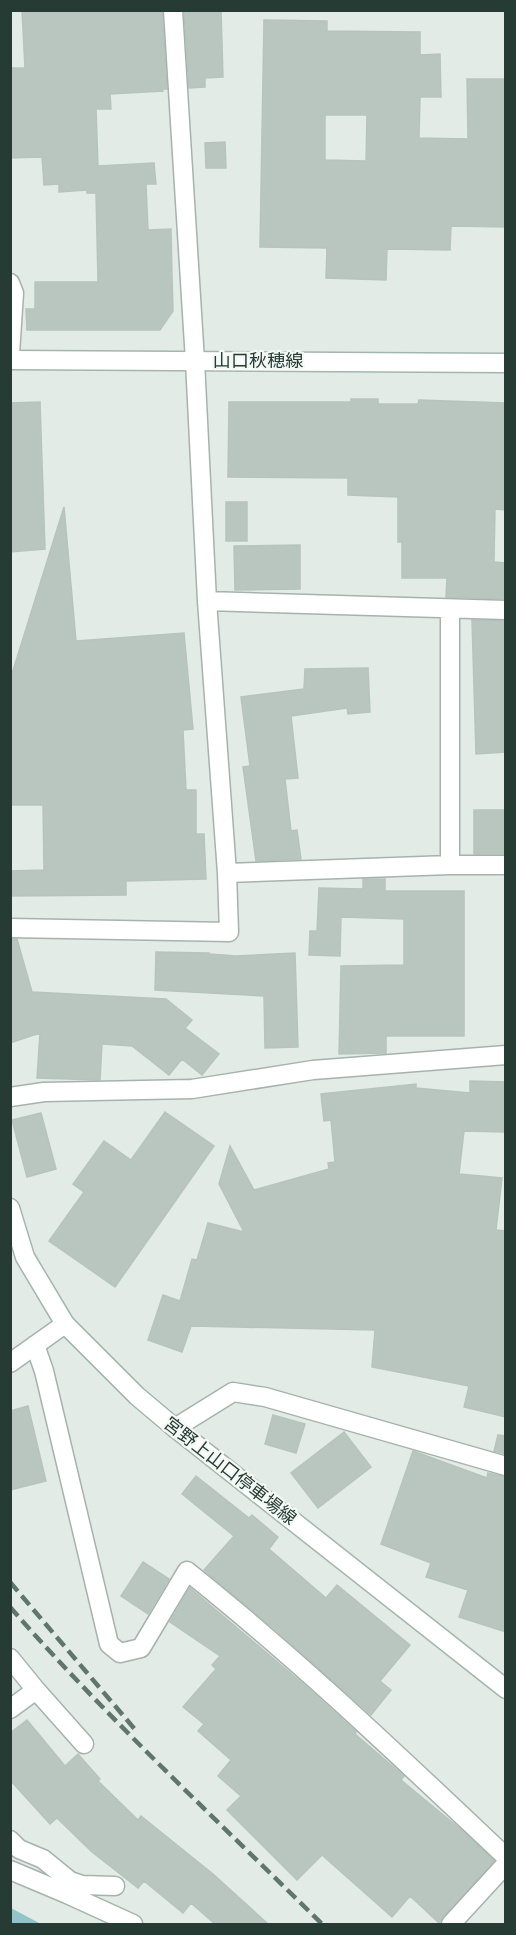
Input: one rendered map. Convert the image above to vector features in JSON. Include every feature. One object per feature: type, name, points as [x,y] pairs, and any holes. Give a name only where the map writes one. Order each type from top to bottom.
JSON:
[{"type":"street","points":[[10,928],[229,933],[227,873],[207,601],[173,10]]},
{"type":"street","points":[[10,284],[14,293],[10,354]]},
{"type":"street","name":"山口秋穂線","points":[[10,360],[506,363]]},
{"type":"street","points":[[207,601],[506,610]]},
{"type":"street","points":[[450,609],[450,864]]},
{"type":"street","points":[[227,873],[450,864],[506,866]]},
{"type":"street","points":[[10,1097],[44,1092],[192,1089],[314,1070],[506,1055]]},
{"type":"street","name":"宮野上山口停車場線","points":[[10,1208],[25,1257],[65,1324],[137,1396],[506,1689]]},
{"type":"street","points":[[10,1363],[65,1324]]},
{"type":"street","points":[[35,1345],[44,1371],[109,1644],[120,1653],[141,1648],[187,1571],[250,1621],[506,1857]]},
{"type":"street","points":[[175,1428],[233,1392],[265,1397],[506,1466]]},
{"type":"street","points":[[10,1658],[84,1743]]},
{"type":"street","points":[[10,1709],[36,1690]]},
{"type":"street","points":[[10,1840],[19,1849],[43,1859],[69,1887]]},
{"type":"street","points":[[451,1924],[506,1864]]},
{"type":"street","points":[[10,1870],[69,1887],[134,1924]]},
{"type":"street","points":[[69,1887],[115,1886]]},
{"type":"water","points":[[11,1908],[41,1924],[11,1924]]},
{"type":"building","points":[[22,10],[162,10],[167,89],[110,94],[111,109],[96,109],[98,166],[154,163],[156,184],[146,184],[148,230],[171,229],[173,311],[160,330],[27,330],[26,309],[35,309],[35,282],[98,282],[96,193],[87,193],[87,190],[59,192],[59,184],[44,185],[42,157],[10,158],[10,68],[25,68]]},
{"type":"building","points":[[184,10],[221,10],[223,77],[205,78],[205,87],[189,88]]},
{"type":"building","points":[[264,20],[327,21],[327,31],[420,32],[420,55],[440,54],[441,97],[420,97],[419,138],[468,139],[467,79],[506,79],[506,227],[451,226],[450,250],[387,249],[386,280],[326,278],[327,248],[260,247]],"holes":[[[325,115],[367,115],[366,161],[325,160]]]},
{"type":"building","points":[[225,142],[226,168],[206,168],[205,143]]},
{"type":"building","points":[[351,399],[378,399],[378,404],[418,404],[419,400],[506,403],[506,510],[495,509],[494,562],[506,563],[506,599],[446,597],[447,578],[402,578],[402,542],[398,542],[398,497],[348,495],[348,478],[228,477],[229,402],[351,402]]},
{"type":"building","points":[[40,402],[45,549],[10,552],[10,403]]},
{"type":"building","points":[[226,502],[247,502],[247,541],[226,541]]},
{"type":"building","points":[[64,507],[76,641],[184,633],[193,729],[183,730],[186,790],[196,790],[196,834],[204,834],[206,879],[126,881],[126,895],[10,896],[10,871],[44,870],[43,805],[10,805],[10,680]]},
{"type":"building","points":[[300,545],[300,589],[235,590],[234,546]]},
{"type":"building","points":[[472,620],[506,621],[506,752],[476,754]]},
{"type":"building","points":[[368,668],[370,712],[348,714],[347,708],[291,716],[298,778],[285,779],[291,831],[297,830],[301,859],[256,861],[243,767],[250,766],[241,697],[304,689],[305,669]]},
{"type":"building","points":[[474,810],[506,810],[506,854],[474,854]]},
{"type":"building","points":[[363,879],[385,879],[385,891],[464,891],[464,1036],[386,1036],[386,1053],[339,1054],[341,966],[404,965],[404,919],[341,917],[340,956],[309,955],[310,931],[317,931],[319,888],[363,889]]},
{"type":"building","points":[[10,939],[17,939],[32,992],[166,999],[192,1020],[185,1028],[219,1054],[202,1075],[182,1059],[169,1075],[132,1046],[102,1044],[100,1080],[37,1078],[40,1033],[10,1043]]},
{"type":"building","points":[[156,952],[236,956],[295,953],[298,1047],[265,1048],[264,996],[155,990]]},
{"type":"building","points":[[470,1081],[506,1082],[504,1132],[464,1131],[459,1174],[502,1178],[496,1230],[506,1231],[506,1417],[464,1407],[469,1386],[372,1367],[375,1330],[191,1326],[182,1352],[148,1340],[163,1295],[180,1301],[192,1259],[197,1260],[208,1223],[244,1232],[219,1184],[230,1146],[254,1190],[329,1169],[328,1163],[335,1162],[331,1120],[324,1121],[321,1094],[416,1084],[416,1088],[470,1093]]},
{"type":"building","points":[[165,1112],[214,1146],[115,1287],[49,1241],[84,1192],[73,1184],[104,1141],[131,1160]]},
{"type":"building","points":[[41,1113],[56,1169],[27,1177],[12,1120]]},
{"type":"building","points":[[28,1406],[46,1481],[10,1490],[10,1411]]},
{"type":"building","points":[[273,1415],[305,1424],[296,1453],[265,1444]]},
{"type":"building","points":[[344,1432],[371,1467],[318,1508],[291,1473]]},
{"type":"building","points":[[498,1435],[506,1436],[506,1454],[494,1451]]},
{"type":"building","points":[[413,1451],[487,1478],[488,1473],[506,1477],[506,1632],[459,1617],[468,1590],[426,1577],[431,1563],[381,1544]]},
{"type":"building","points":[[196,1476],[249,1518],[252,1515],[278,1537],[269,1549],[326,1598],[337,1585],[410,1645],[380,1681],[391,1690],[371,1715],[204,1570],[234,1536],[182,1494]]},
{"type":"building","points":[[143,1562],[169,1579],[148,1614],[121,1596]]},
{"type":"building","points":[[190,1588],[302,1683],[356,1732],[355,1734],[404,1776],[401,1780],[459,1828],[494,1861],[439,1923],[410,1896],[392,1917],[322,1855],[297,1880],[227,1810],[241,1796],[218,1776],[231,1760],[198,1731],[204,1724],[183,1707],[216,1669],[212,1665],[220,1656],[170,1622]]},
{"type":"building","points":[[27,1720],[65,1766],[78,1754],[100,1779],[98,1781],[138,1820],[141,1816],[213,1874],[268,1924],[215,1924],[191,1903],[183,1913],[144,1881],[138,1888],[92,1852],[57,1818],[50,1824],[10,1780],[10,1733]]},
{"type":"railway","points":[[10,1582],[138,1733]]},
{"type":"railway","points":[[10,1607],[124,1729],[322,1924]]}]
